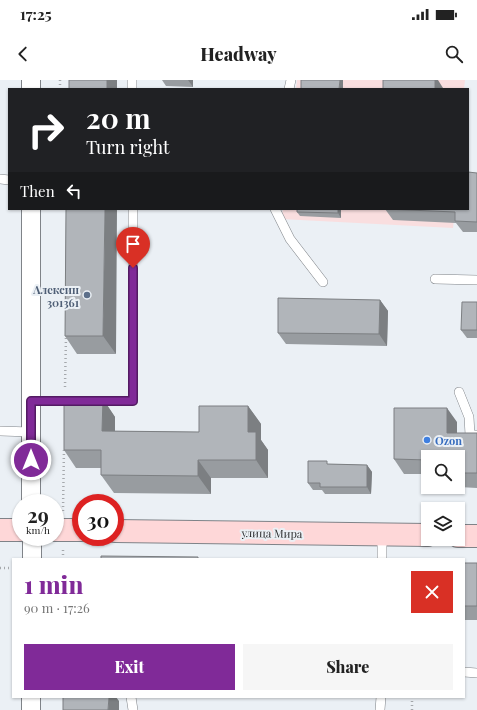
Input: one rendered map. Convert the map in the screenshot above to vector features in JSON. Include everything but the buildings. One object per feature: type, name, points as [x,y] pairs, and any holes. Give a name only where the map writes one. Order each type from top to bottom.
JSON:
[{"type":"street","points":[[31,210],[31,494]]},
{"type":"street","points":[[0,530],[12,530]]},
{"type":"street","name":"улица Мира","points":[[124,531],[421,535]]},
{"type":"street","points":[[465,536],[477,536]]},
{"type":"street","points":[[32,546],[32,558]]},
{"type":"street","points":[[31,698],[31,710]]},
{"type":"lane","points":[[31,401],[133,401],[133,210]]},
{"type":"lane","points":[[276,210],[290,238],[323,282]]},
{"type":"lane","points":[[435,280],[477,280]]},
{"type":"lane","points":[[459,392],[469,417],[470,435],[477,435]]},
{"type":"lane","points":[[0,431],[31,432]]},
{"type":"lane","points":[[382,535],[382,558]]},
{"type":"lane","points":[[465,672],[477,673]]},
{"type":"lane","points":[[131,698],[133,710]]},
{"type":"lane","points":[[380,710],[381,698]]},
{"type":"path","points":[[65,401],[66,332]]},
{"type":"path","points":[[63,558],[66,530],[64,447]]},
{"type":"path","points":[[0,568],[12,568]]},
{"type":"path","points":[[412,698],[412,710]]},
{"type":"shaded area","points":[[297,80],[465,80],[464,88],[296,88]]},
{"type":"shaded area","points":[[283,210],[455,210],[453,228],[281,219]]},
{"type":"place","name":"Алексин 301361","points":[[87,295]]},
{"type":"place","name":"Ozon","points":[[427,440]]},
{"type":"route","points":[[31,460],[31,401],[133,401],[133,268]]}]
